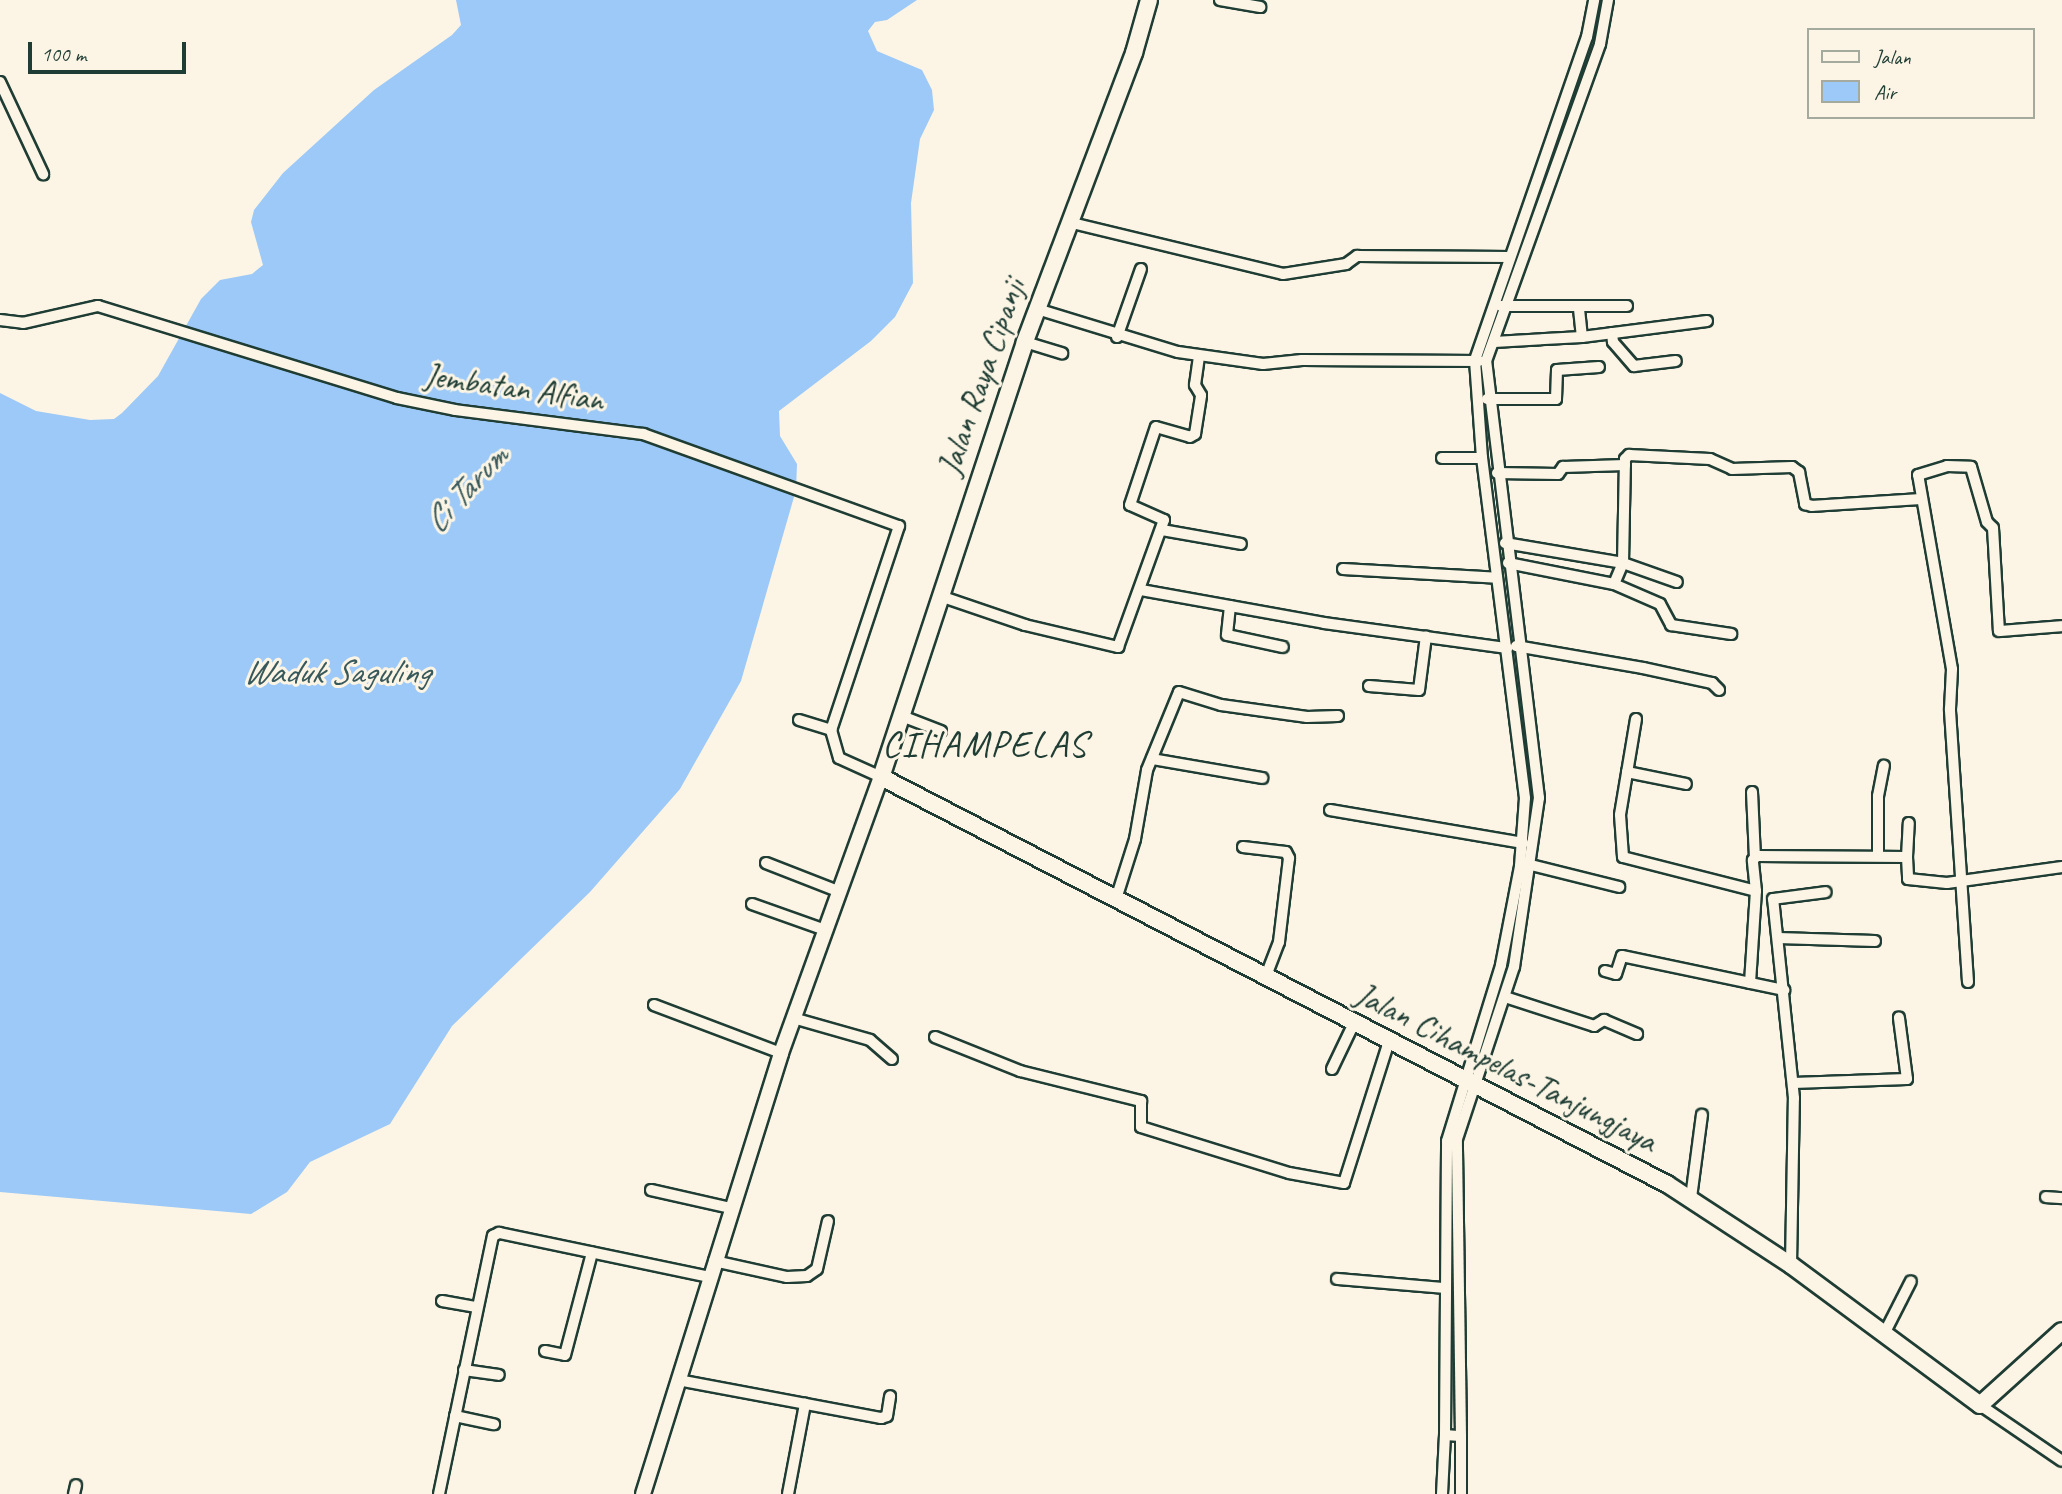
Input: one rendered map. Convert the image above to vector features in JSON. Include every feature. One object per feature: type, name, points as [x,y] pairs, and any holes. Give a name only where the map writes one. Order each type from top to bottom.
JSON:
[{"type":"main road","name":"Jalan Raya Cipanji","points":[[881,777],[899,715],[1025,342],[1068,222],[1134,53],[1149,0]]},
{"type":"main road","name":"Jalan Cihampelas-Tanjungjaya","points":[[881,777],[1265,978],[1472,1080],[1691,1198],[1791,1265],[1980,1405]]},
{"type":"main road","points":[[1980,1405],[2062,1331]]},
{"type":"street","points":[[1220,0],[1260,6]]},
{"type":"street","points":[[1442,1494],[1453,1436],[1453,1332],[1444,1288],[1447,1141],[1505,997],[1531,865],[1533,798],[1512,646],[1497,578],[1482,458],[1480,361],[1492,303],[1587,37],[1594,0]]},
{"type":"street","points":[[1512,646],[1508,563],[1480,361],[1494,342],[1508,308],[1600,44],[1608,0]]},
{"type":"street","points":[[0,82],[43,174]]},
{"type":"street","points":[[1068,222],[1283,274],[1346,264],[1357,256],[1510,257]]},
{"type":"street","points":[[1118,337],[1141,269]]},
{"type":"street","points":[[1492,303],[1508,308],[1579,309],[1627,306]]},
{"type":"street","name":"Jembatan Alfian","points":[[0,320],[31,322],[92,306],[397,398],[455,410],[643,434],[898,526],[831,730]]},
{"type":"street","points":[[1037,309],[1118,337],[1199,356],[1263,364],[1302,360],[1480,361]]},
{"type":"street","points":[[1579,309],[1582,337]]},
{"type":"street","points":[[1494,342],[1582,337],[1707,321]]},
{"type":"street","points":[[1612,332],[1613,341],[1634,366],[1676,361]]},
{"type":"street","points":[[1025,342],[1062,353]]},
{"type":"street","points":[[940,596],[1115,649],[1141,590],[1164,518],[1130,505],[1156,427],[1190,438],[1195,434],[1201,395],[1195,385],[1199,356]]},
{"type":"street","points":[[1487,399],[1556,400],[1557,370],[1600,367]]},
{"type":"street","points":[[1614,584],[1623,563],[1625,465],[1629,455],[1710,459],[1732,469],[1792,467],[1799,472],[1805,504],[1812,506],[1920,499]]},
{"type":"street","points":[[1442,458],[1482,458]]},
{"type":"street","points":[[1968,982],[1950,709],[1952,668],[1920,499],[1918,475],[1923,471],[1965,464],[1970,467],[1987,522],[1993,528],[1999,631],[2062,626]]},
{"type":"street","points":[[1497,473],[1558,474],[1563,467],[1625,465]]},
{"type":"street","points":[[1162,530],[1241,544]]},
{"type":"street","points":[[1505,543],[1623,563],[1676,582]]},
{"type":"street","points":[[1508,563],[1614,584],[1660,604],[1671,625],[1731,634]]},
{"type":"street","points":[[1343,569],[1497,578]]},
{"type":"street","points":[[1141,590],[1230,606],[1426,636],[1512,646],[1643,668],[1712,683],[1719,690]]},
{"type":"street","points":[[1230,606],[1227,635],[1283,647]]},
{"type":"street","points":[[1369,686],[1419,690],[1426,636]]},
{"type":"street","points":[[1116,899],[1152,759],[1179,692],[1256,710],[1338,716]]},
{"type":"street","points":[[899,715],[941,731]]},
{"type":"street","points":[[1636,719],[1619,829],[1623,857],[1756,891]]},
{"type":"street","points":[[643,1494],[730,1208],[793,1018],[881,777],[839,758],[831,730],[799,720]]},
{"type":"street","points":[[1152,759],[1262,778]]},
{"type":"street","points":[[1878,856],[1878,796],[1884,766]]},
{"type":"street","points":[[1627,772],[1686,783]]},
{"type":"street","points":[[1750,983],[1756,891],[1752,792]]},
{"type":"street","points":[[1461,1494],[1453,1436],[1456,1150],[1494,994],[1516,931],[1523,843],[1533,798]]},
{"type":"street","points":[[1330,810],[1523,843]]},
{"type":"street","points":[[1909,823],[1909,879],[1947,883],[2062,867]]},
{"type":"street","points":[[1243,847],[1286,852],[1289,858],[1281,931],[1265,978]]},
{"type":"street","points":[[1755,857],[1907,857]]},
{"type":"street","points":[[766,863],[838,891]]},
{"type":"street","points":[[1531,865],[1619,887]]},
{"type":"street","points":[[1791,1265],[1793,1083],[1773,897],[1826,892]]},
{"type":"street","points":[[752,904],[825,930]]},
{"type":"street","points":[[1778,938],[1875,941]]},
{"type":"street","points":[[1605,971],[1616,974],[1622,956],[1784,990]]},
{"type":"street","points":[[1505,997],[1594,1026],[1604,1020],[1637,1034]]},
{"type":"street","points":[[654,1005],[782,1053]]},
{"type":"street","points":[[793,1018],[870,1040],[892,1059]]},
{"type":"street","points":[[1793,1083],[1907,1079],[1899,1018]]},
{"type":"street","points":[[1332,1069],[1354,1023]]},
{"type":"street","points":[[935,1037],[1020,1071],[1141,1101],[1141,1127],[1289,1173],[1343,1182],[1389,1041]]},
{"type":"street","points":[[1691,1198],[1702,1115]]},
{"type":"street","points":[[651,1190],[730,1208]]},
{"type":"street","points":[[2046,1197],[2062,1198]]},
{"type":"street","points":[[714,1261],[787,1278],[807,1276],[817,1269],[828,1221]]},
{"type":"street","points":[[439,1494],[490,1243],[496,1234],[709,1277]]},
{"type":"street","points":[[545,1351],[565,1355],[593,1253]]},
{"type":"street","points":[[1337,1279],[1444,1288]]},
{"type":"street","points":[[1884,1334],[1911,1280]]},
{"type":"street","points":[[442,1301],[476,1307]]},
{"type":"street","points":[[464,1370],[499,1375]]},
{"type":"street","points":[[678,1380],[884,1418],[890,1396]]},
{"type":"street","points":[[788,1494],[805,1404]]},
{"type":"street","points":[[1980,1405],[2062,1461]]},
{"type":"street","points":[[455,1416],[494,1424]]},
{"type":"water","name":"Waduk Saguling","points":[[456,0],[917,0],[887,20],[875,22],[868,31],[877,51],[922,70],[932,90],[934,110],[920,139],[911,203],[913,283],[895,317],[871,341],[779,411],[780,436],[797,464],[796,490],[741,681],[680,789],[590,892],[452,1026],[390,1124],[310,1162],[287,1192],[251,1214],[0,1192],[0,393],[36,411],[90,420],[114,419],[122,413],[158,376],[201,299],[220,280],[252,274],[263,265],[251,222],[254,210],[283,173],[374,90],[452,35],[461,25]]},
{"type":"district","name":"CIHAMPELAS","points":[[985,744]]},
{"type":"water label","name":"Ci Tarum","points":[[466,489]]}]
